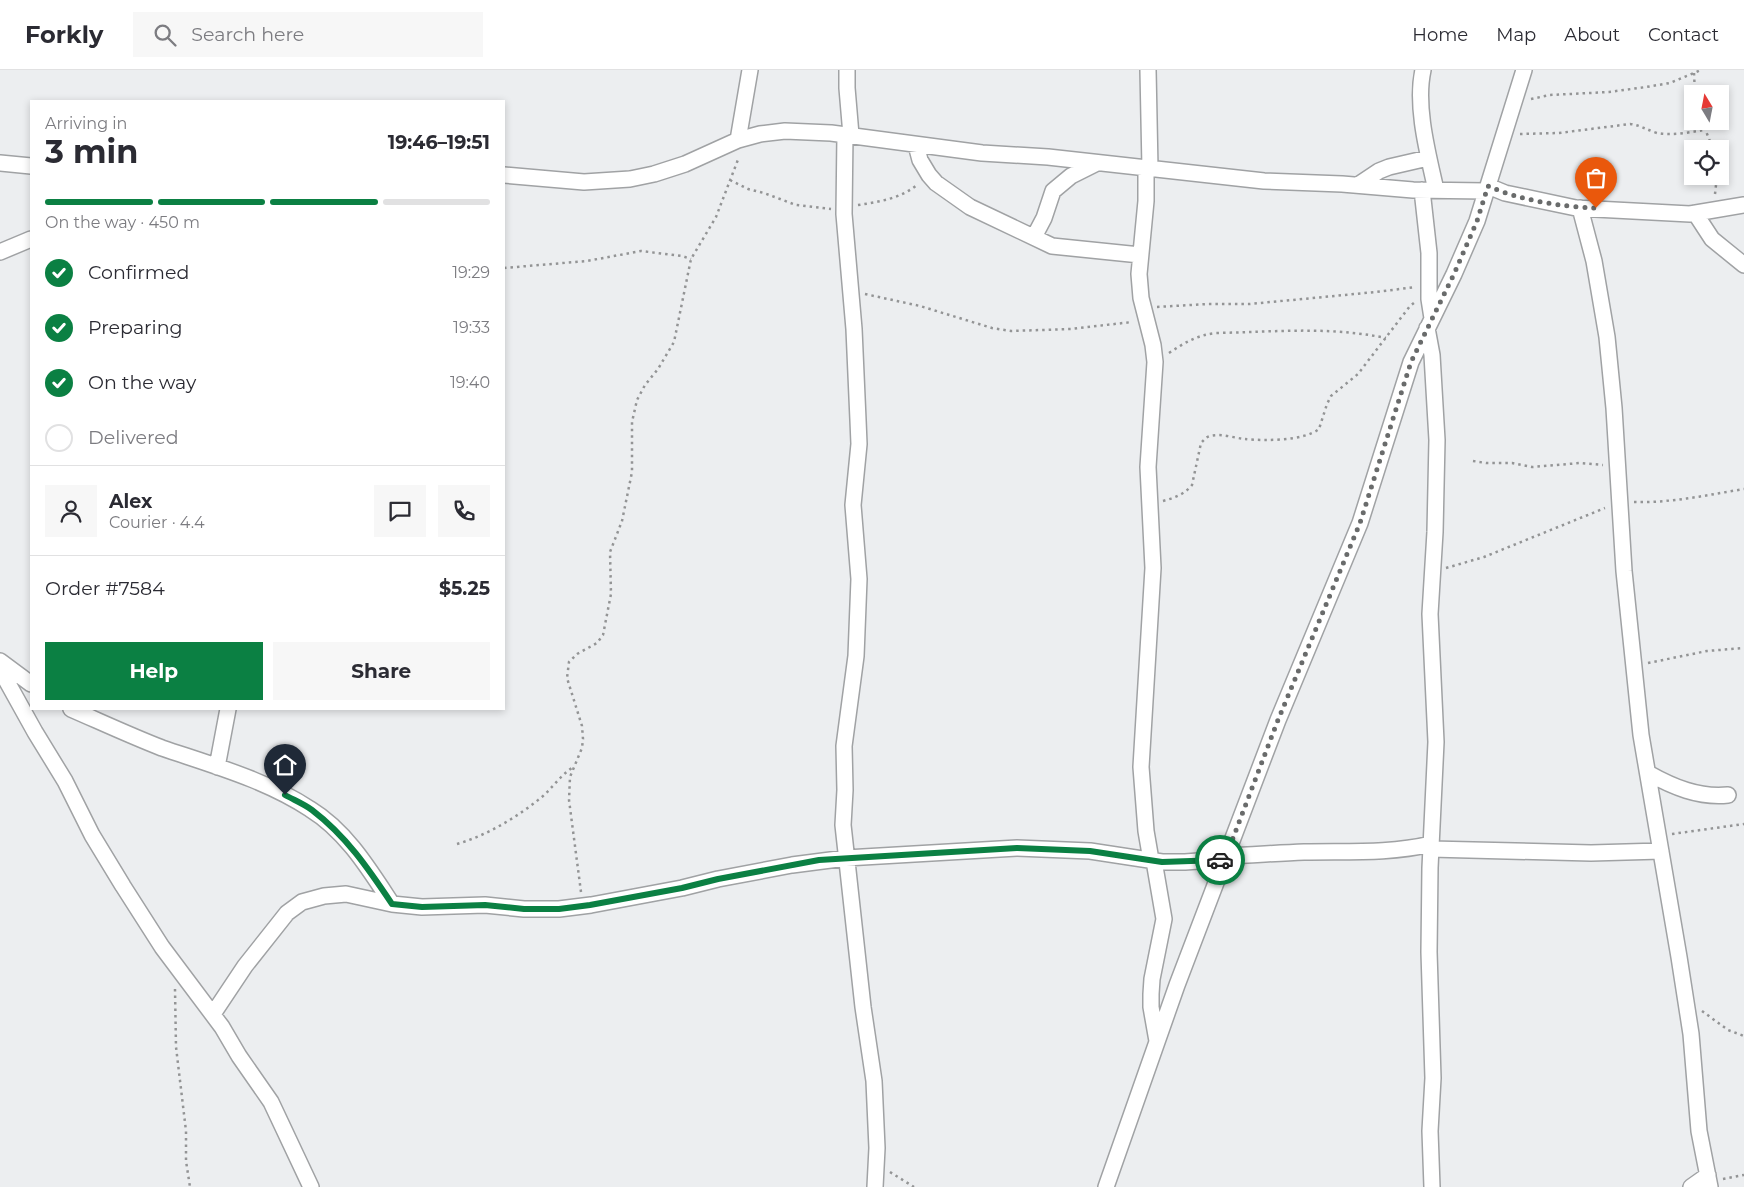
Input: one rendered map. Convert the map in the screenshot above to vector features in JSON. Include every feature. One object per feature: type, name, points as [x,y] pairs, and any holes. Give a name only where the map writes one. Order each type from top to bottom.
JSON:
[{"type":"street","points":[[741,139],[750,70]]},
{"type":"street","points":[[847,70],[848,135],[844,208],[858,402],[859,444],[853,505],[859,579],[856,656],[844,746],[845,790],[843,825],[864,1016],[874,1081],[877,1138],[875,1187]]},
{"type":"street","points":[[1148,70],[1148,167],[1139,274],[1155,362],[1148,468],[1153,568],[1142,767],[1146,832],[1164,918],[1152,979],[1152,1018],[1157,1042]]},
{"type":"street","points":[[1422,70],[1420,92],[1422,121],[1428,158],[1430,323],[1437,440],[1431,633],[1436,742],[1429,952],[1433,1078],[1430,1131],[1432,1187]]},
{"type":"street","points":[[1106,1187],[1157,1042],[1278,720],[1360,523],[1411,362],[1454,274],[1477,221],[1524,70]]},
{"type":"street","points":[[505,175],[584,182],[630,179],[685,164],[741,139],[760,134],[785,131],[848,135],[982,153],[1048,156],[1264,181],[1429,190],[1487,188],[1580,208],[1695,213],[1744,205]]},
{"type":"street","points":[[916,144],[920,160],[927,174],[936,183],[970,207],[1052,246],[1140,255]]},
{"type":"street","points":[[1358,185],[1379,171],[1389,167],[1428,158]]},
{"type":"street","points":[[0,163],[30,166]]},
{"type":"street","points":[[1034,237],[1044,218],[1053,191],[1071,176],[1097,163]]},
{"type":"street","points":[[1580,208],[1594,261],[1605,328],[1614,408],[1624,571],[1641,735],[1691,1034],[1699,1131],[1709,1181],[1690,1187]]},
{"type":"street","points":[[1695,213],[1712,239],[1744,265]]},
{"type":"street","points":[[0,252],[30,238]]},
{"type":"street","points":[[0,660],[30,683]]},
{"type":"street","points":[[0,669],[65,781],[92,835],[123,886],[162,947],[213,1014],[271,1102],[312,1187]]},
{"type":"street","points":[[73,710],[143,740],[272,788],[311,809],[344,838],[371,872],[392,904]]},
{"type":"street","points":[[217,767],[228,710]]},
{"type":"street","points":[[1648,773],[1663,782],[1694,793],[1714,796],[1728,795]]},
{"type":"street","points":[[213,1014],[260,946],[287,913],[302,902],[324,896],[346,894],[392,904],[422,907],[485,905],[524,909],[559,909],[682,888],[792,865],[846,858],[1017,848],[1090,851],[1152,860],[1185,862],[1303,852],[1368,853],[1431,847],[1592,853],[1660,844]]},
{"type":"path","points":[[1528,100],[1550,95],[1609,92],[1670,83],[1700,70]]},
{"type":"path","points":[[1694,73],[1695,85]]},
{"type":"path","points":[[1513,135],[1559,133],[1630,124],[1640,125],[1657,133],[1670,134],[1705,130],[1709,140]]},
{"type":"path","points":[[583,906],[580,869],[569,800],[570,777],[582,748],[583,739],[582,726],[567,678],[569,662],[577,654],[597,643],[603,634],[611,594],[610,552],[622,521],[632,472],[632,422],[637,400],[674,342],[691,259],[716,217],[730,180],[741,139]]},
{"type":"path","points":[[730,180],[748,189],[796,205],[812,208],[844,208],[884,201],[916,186],[927,174]]},
{"type":"path","points":[[505,268],[587,261],[641,251],[682,256],[691,259]]},
{"type":"path","points":[[850,288],[861,293],[920,306],[992,328],[1011,331],[1071,329],[1145,315],[1172,305],[1250,304],[1429,291]]},
{"type":"path","points":[[1149,503],[1169,499],[1188,490],[1195,476],[1201,443],[1210,436],[1271,439],[1302,436],[1319,429],[1331,396],[1358,374],[1410,306],[1429,291]]},
{"type":"path","points":[[1155,362],[1192,339],[1204,334],[1326,330],[1358,332],[1386,338]]},
{"type":"path","points":[[1473,461],[1486,463],[1512,462],[1532,467],[1580,463],[1618,466]]},
{"type":"path","points":[[1433,572],[1484,557],[1620,502],[1655,503],[1697,498],[1744,489]]},
{"type":"path","points":[[1634,667],[1707,651],[1744,648]]},
{"type":"path","points":[[457,844],[480,835],[518,815],[543,795],[558,778],[574,766]]},
{"type":"path","points":[[1660,844],[1684,831],[1744,824]]},
{"type":"path","points":[[175,988],[176,1047],[186,1131],[186,1161],[190,1187]]},
{"type":"path","points":[[1684,995],[1728,1030],[1744,1035]]},
{"type":"path","points":[[877,1164],[914,1187]]},
{"type":"path","points":[[1709,1181],[1744,1175]]},
{"type":"way so far","points":[[1220,860],[1225,859],[1278,720],[1360,523],[1411,362],[1454,274],[1477,221],[1488,186],[1504,193],[1576,208],[1596,208]]},
{"type":"route","points":[[285,795],[311,809],[344,838],[371,872],[392,904],[422,907],[485,905],[524,909],[559,909],[682,888],[718,879],[819,860],[846,858],[1017,848],[1090,851],[1162,862],[1220,860]]}]
